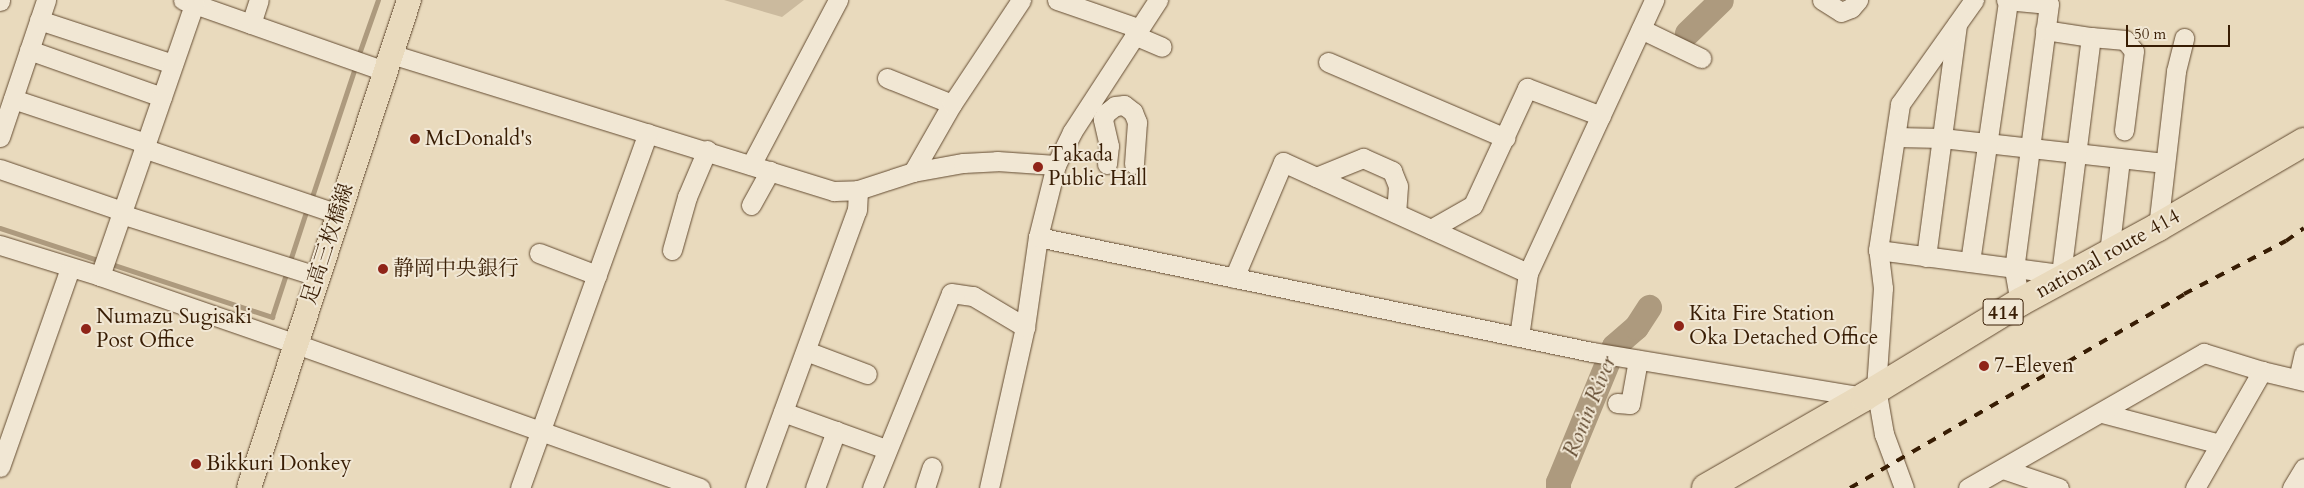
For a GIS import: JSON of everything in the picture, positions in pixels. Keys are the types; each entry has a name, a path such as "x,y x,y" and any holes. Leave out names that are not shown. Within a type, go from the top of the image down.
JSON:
{"highway":[{"name":"national route 414","path":"1706,488 1870,393 2061,276 2158,227 2304,142"}],"main road":[{"name":"足高三枚橋線","path":"248,488 409,0"}],"street":[{"path":"0,136 46,0"},
{"path":"251,24 259,0"},
{"path":"751,165 838,0"},
{"path":"912,172 952,104 1021,0"},
{"path":"1057,0 1136,32 1162,47"},
{"path":"989,488 1025,327 1038,237 1056,164 1072,132 1158,0"},
{"path":"1518,337 1528,273 1654,0"},
{"path":"1822,0 1841,12 1851,8 1858,0"},
{"path":"1906,487 1884,434 1870,393 1883,288 1878,250 1900,104 1974,0"},
{"path":"1970,262 2007,0 2049,4 2014,269 2020,302"},
{"path":"100,276 174,64 189,2 251,24 388,63 648,132 834,191 858,190 912,172 963,163 997,161 1056,164"},
{"path":"39,20 174,64"},
{"path":"1926,257 1958,21"},
{"path":"1641,29 1700,58"},
{"path":"2045,30 2125,40 2134,51 2124,130"},
{"path":"1878,250 2061,276 2091,36"},
{"path":"2158,227 2176,71 2184,38"},
{"path":"29,50 162,97"},
{"path":"1328,62 1505,138"},
{"path":"886,78 952,104"},
{"path":"1431,229 1473,205 1528,88 1602,116"},
{"path":"13,99 338,214"},
{"path":"1107,164 1109,146 1103,119 1106,113 1115,106 1124,105 1133,112 1137,122 1134,164"},
{"path":"520,488 648,132"},
{"path":"1896,137 1942,138 1986,145 2165,163"},
{"path":"672,250 687,197 708,150"},
{"path":"1316,177 1363,158 1392,171 1398,186 1396,213"},
{"path":"2109,253 2120,159"},
{"path":"1234,278 1283,162 1528,273"},
{"path":"0,169 116,209 122,214 317,276"},
{"path":"751,206 770,171"},
{"path":"755,488 857,210 858,190"},
{"path":"1038,237 1611,356 1870,393"},
{"path":"0,245 100,276 296,344 700,488"},
{"path":"539,253 597,275"},
{"path":"0,467 70,268"},
{"path":"872,488 886,449 951,292 973,296 1025,327"},
{"path":"806,351 867,374"},
{"path":"1968,488 2204,353 2262,371 2301,380 2304,354"},
{"path":"1617,403 1630,404 1638,360"},
{"path":"2195,488 2262,371"},
{"path":"783,412 886,449"},
{"path":"2102,413 2220,444"},
{"path":"815,488 836,431"},
{"path":"925,488 932,467"},
{"path":"2292,488 2304,468"},
{"path":"2003,469 2059,488"}],"shaded area":[{"path":"724,0 804,0 782,17"}],"waterway":[{"path":"360,51 378,0"},
{"name":"Ronin River","path":"1687,33 1721,0"},
{"path":"311,200 354,71"},
{"path":"289,264 307,209"},
{"path":"0,228 101,261"},
{"path":"108,263 272,317 287,271"},
{"name":"Ronin River","path":"1558,488 1558,482 1614,346 1636,327 1649,307"}],"railway":[{"path":"1850,488 2184,294 2286,241 2304,228"}],"place":[{"name":"McDonald's","path":"415,139"},
{"name":"Takada Public Hall","path":"1038,167"},
{"name":"静岡中央銀行","path":"383,269"},
{"name":"Kita Fire Station Oka Detached Office","path":"1679,326"},
{"name":"Numazu Sugisaki Post Office","path":"86,329"},
{"name":"7-Eleven","path":"1984,366"},
{"name":"Bikkuri Donkey","path":"196,464"}]}
